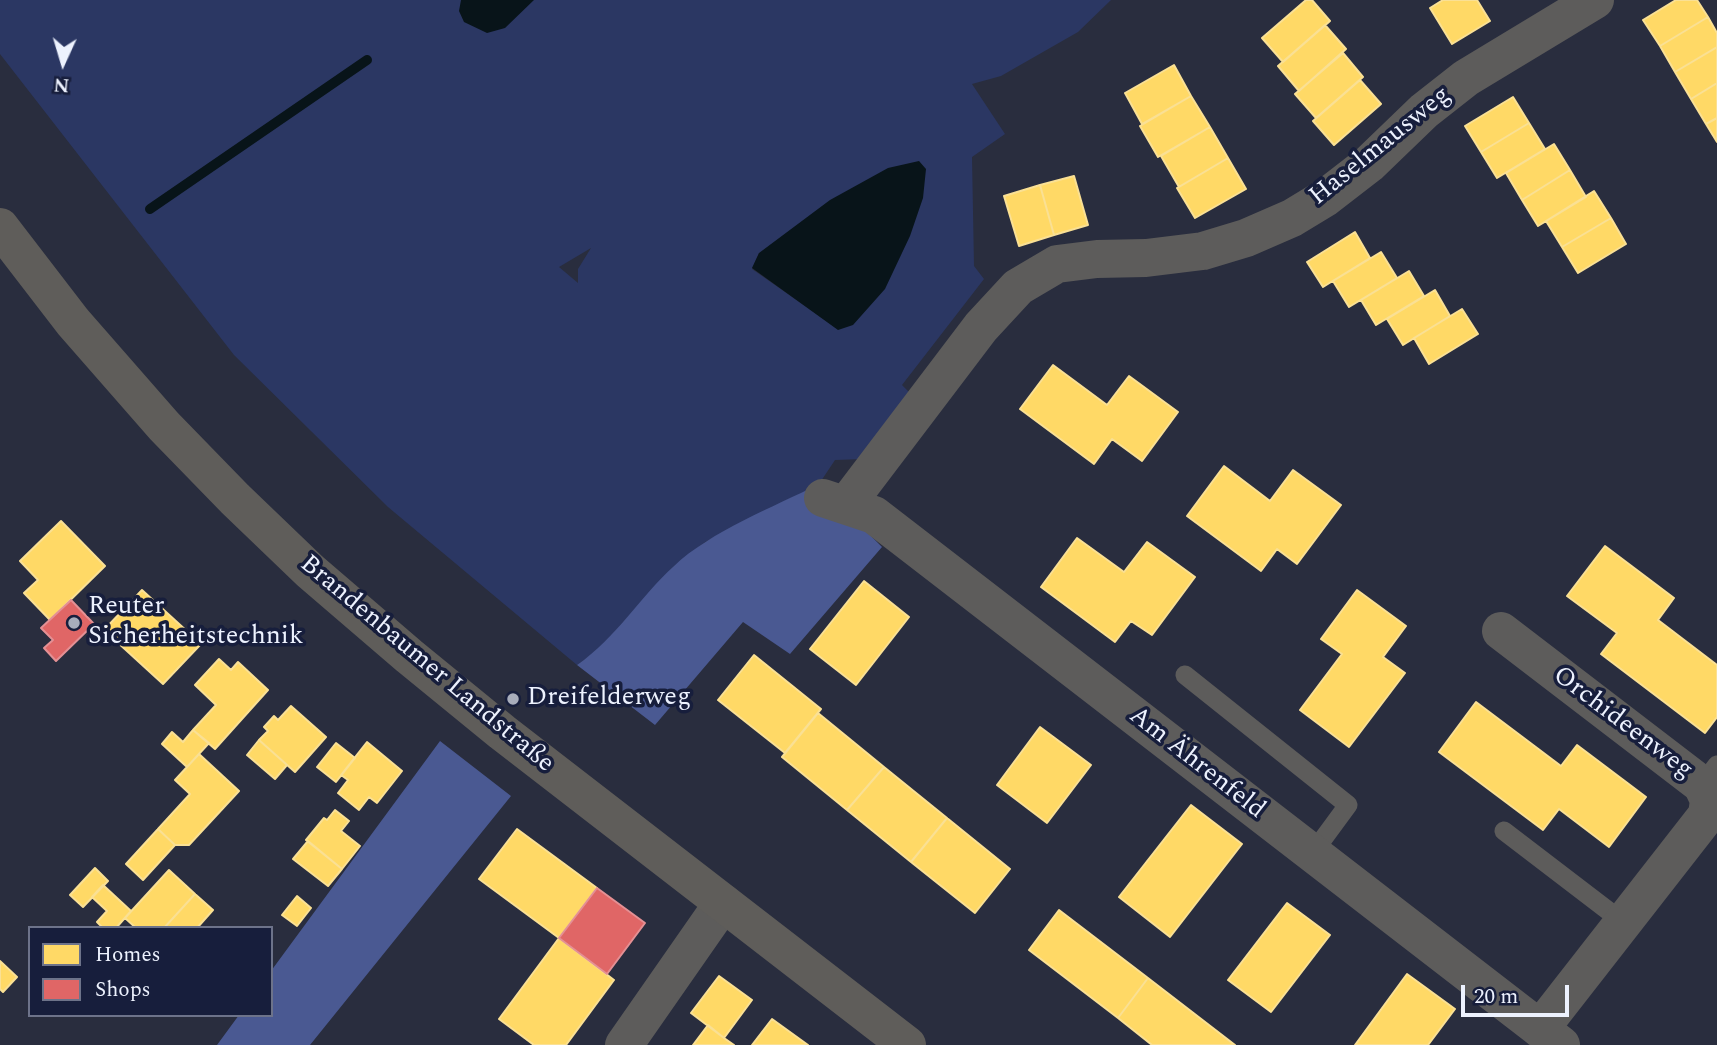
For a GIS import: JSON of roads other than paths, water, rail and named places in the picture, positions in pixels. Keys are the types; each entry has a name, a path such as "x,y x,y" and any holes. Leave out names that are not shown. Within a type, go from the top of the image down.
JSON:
{"main road":[{"name":"Brandenbaumer Landstraße","path":"0,227 73,322 126,384 235,499 310,571 492,723 907,1045"}],"street":[{"name":"Haselmausweg","path":"835,501 981,327 1018,287 1057,264 1203,251 1246,238 1292,218 1325,198 1369,164 1424,111 1466,78 1595,0"},
{"name":"Am Ährenfeld","path":"835,501 874,515 1550,1037"},
{"name":"Orchideenweg","path":"1501,631 1711,797 1623,922 1550,1037"},
{"path":"624,1045 723,903"}],"lane":[{"path":"1185,675 1348,805 1312,854"},
{"path":"1504,831 1623,922"}],"waterway":[{"path":"150,209 367,60"}],"place":[{"name":"Reuter Sicherheitstechnik","path":"74,623"},
{"name":"Dreifelderweg","path":"513,699"}]}
